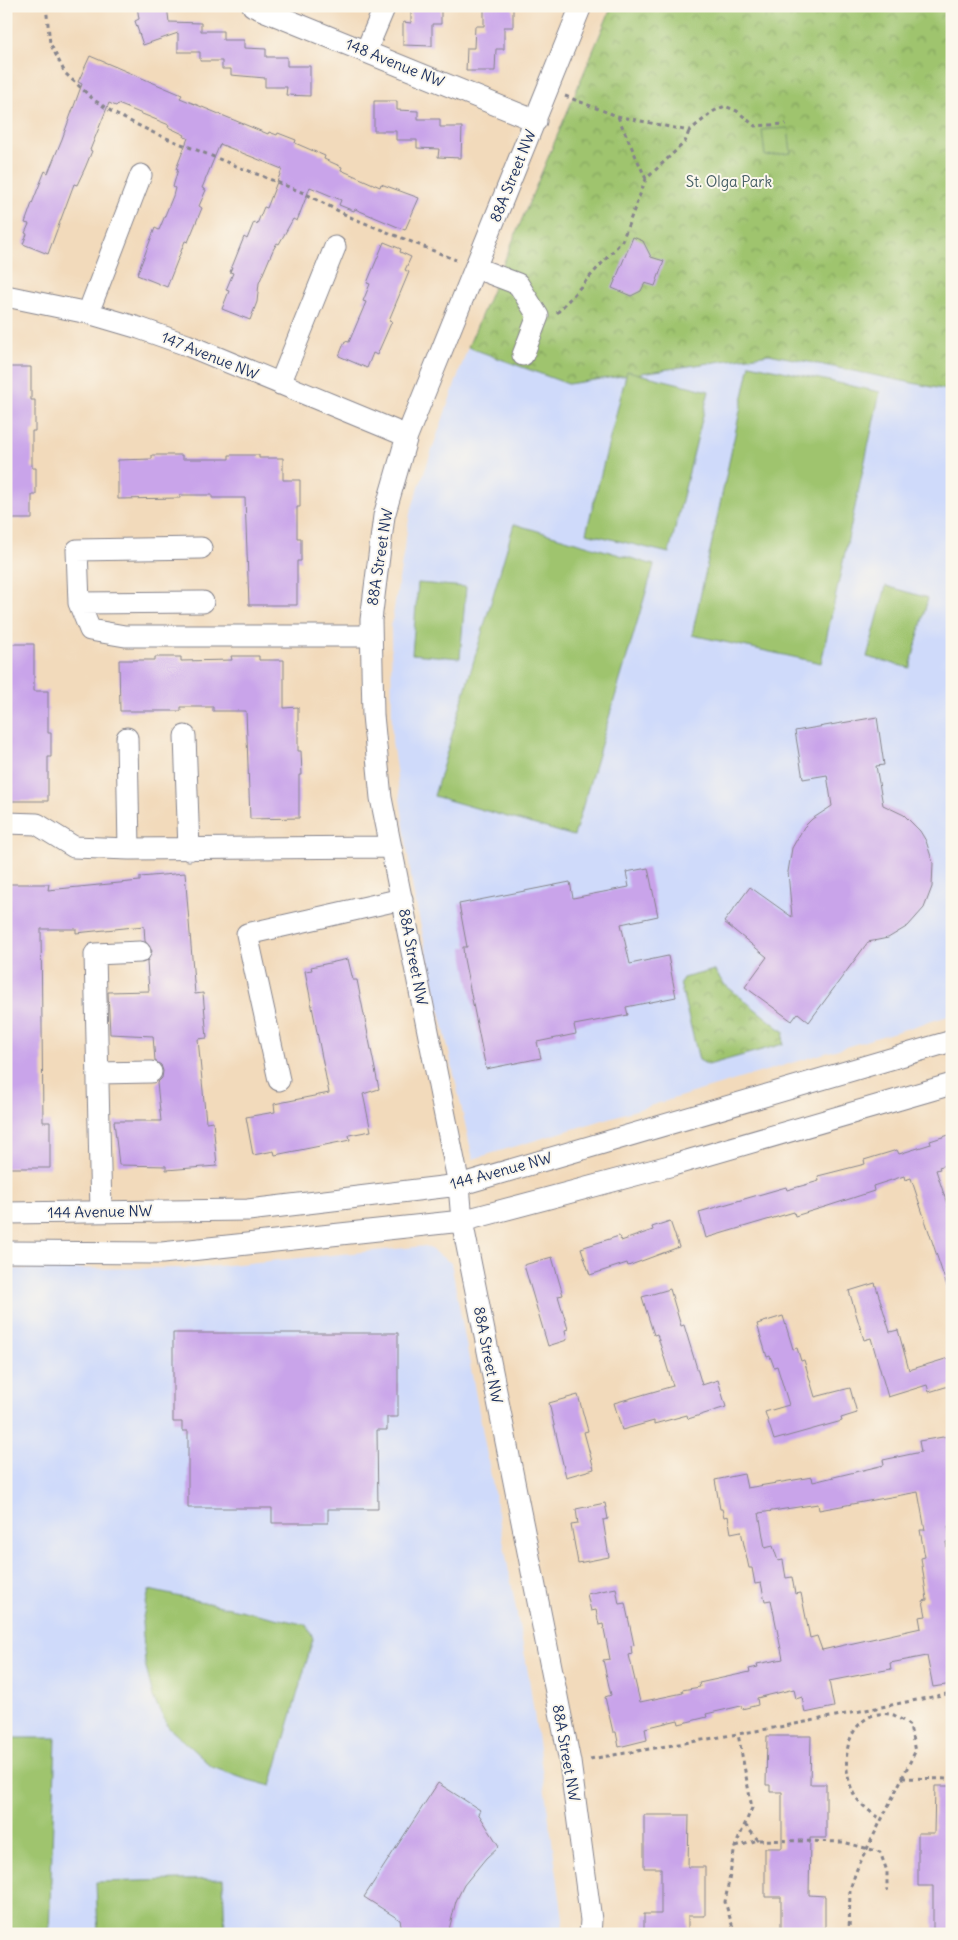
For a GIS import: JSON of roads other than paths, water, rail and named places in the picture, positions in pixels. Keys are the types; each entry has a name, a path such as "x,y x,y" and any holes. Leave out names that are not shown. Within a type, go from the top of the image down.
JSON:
{"street":[{"name":"148 Avenue NW","path":"253,6 536,121"},
{"path":"366,51 385,6"},
{"name":"88A Street NW","path":"581,6 407,436 384,516 370,620 376,752 381,798 459,1185 462,1222 570,1762 590,1920 590,1934"},
{"path":"88,313 141,176"},
{"path":"280,384 335,247"},
{"path":"476,268 518,284 538,316 523,355"},
{"name":"147 Avenue NW","path":"6,296 88,313 187,345 407,436"},
{"path":"201,548 77,550 79,603 90,630 125,636 371,636"},
{"path":"79,603 203,602"},
{"path":"186,736 189,850"},
{"path":"127,738 129,849"},
{"path":"6,823 37,824 74,847 189,850 391,847"},
{"path":"279,1080 247,934 402,899"},
{"path":"101,1212 95,954 140,952"},
{"name":"144 Avenue NW","path":"6,1213 248,1210 459,1185 952,1041"},
{"path":"99,1073 151,1072"},
{"path":"6,1252 162,1253 462,1222 673,1165 952,1084"}],"park label":[{"name":"St. Olga Park","path":"729,182"}]}
